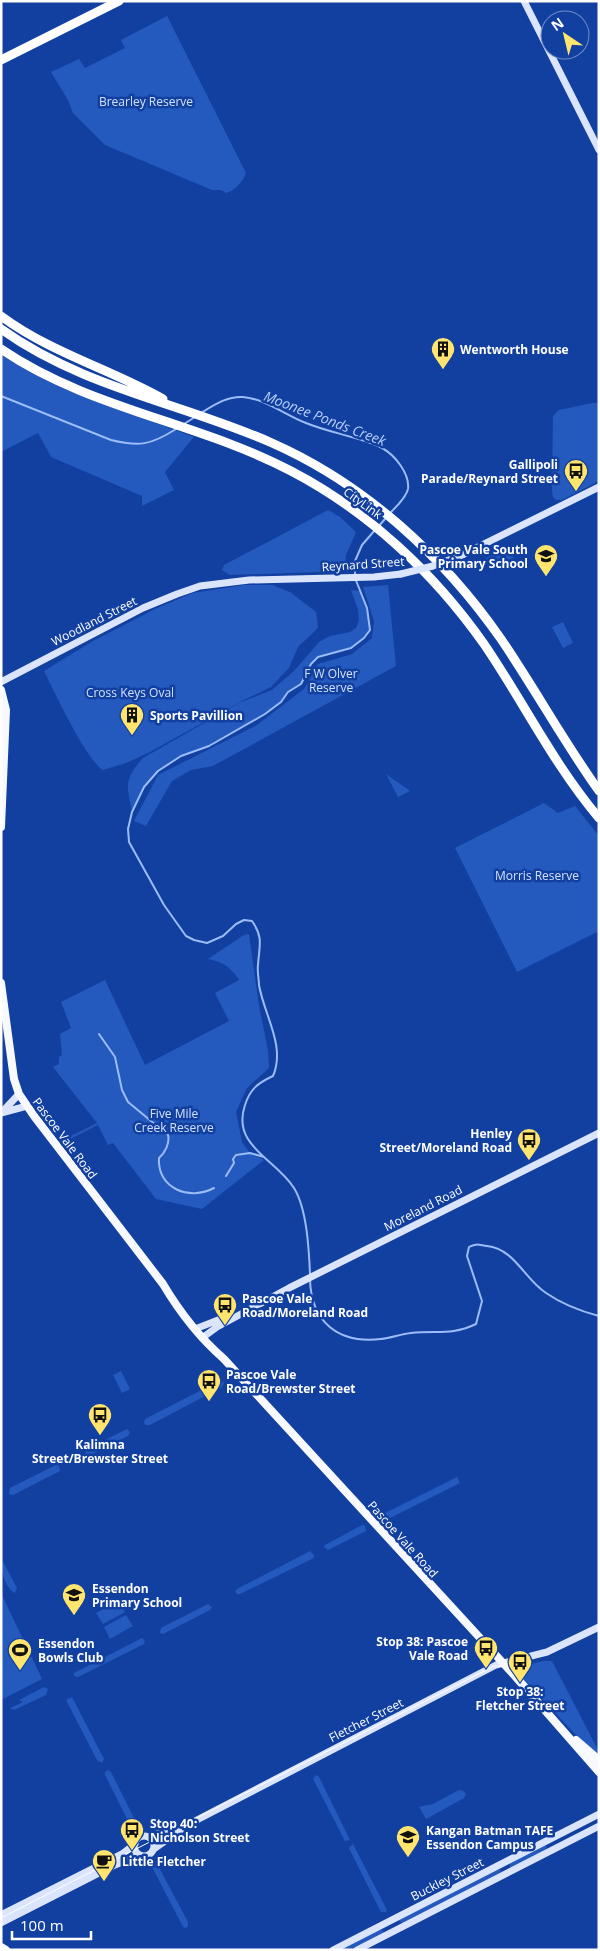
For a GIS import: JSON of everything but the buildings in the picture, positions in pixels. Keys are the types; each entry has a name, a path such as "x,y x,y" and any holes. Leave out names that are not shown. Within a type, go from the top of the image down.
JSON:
{"highway":[{"path":"1,60 119,1"},
{"path":"1,316 55,349 138,385 181,409"},
{"name":"CityLink","path":"1,330 45,357 95,380 247,432 300,456 352,488 420,543 446,570 483,614 599,791"},
{"name":"CityLink","path":"1,349 68,386 250,451 293,472 342,502 371,524 431,579 464,618 484,644 575,788 599,818"}],"main road":[{"path":"1,690 6,710 1,827"},
{"name":"Pascoe Vale Road","path":"1,983 14,1079 27,1106 204,1336 567,1733 599,1772"},
{"name":"Pascoe Vale Road","path":"567,1733 599,1760"},
{"path":"1,1947 6,1950"}],"street":[{"path":"524,1 599,150"},
{"name":"Reynard Street","path":"200,586 249,580 374,577 401,574 433,566 462,555 599,487"},
{"name":"Woodland Street","path":"1,682 143,608 200,586"},
{"path":"1,1112 20,1094"},
{"path":"1,1112 27,1106"},
{"name":"Moreland Road","path":"204,1336 257,1305 322,1271 599,1133"},
{"name":"Moreland Road","path":"198,1328 257,1305"},
{"name":"Fletcher Street","path":"154,1849 192,1822 502,1663 554,1650 599,1627"},
{"name":"Buckley Street","path":"333,1950 599,1814"},
{"name":"Fletcher Street","path":"148,1837 192,1822"},
{"name":"Buckley Street","path":"357,1950 599,1826"},
{"path":"557,1836 562,1845"},
{"path":"1,1915 122,1854 140,1838 148,1837 153,1842 154,1849 148,1855 140,1855 115,1865 1,1923"},
{"path":"548,1840 553,1850"},
{"path":"135,1844 135,1850 140,1855"},
{"path":"504,1863 508,1873"},
{"path":"390,1933 394,1919"},
{"path":"384,1924 390,1933"}],"green space":[{"name":"Brearley Reserve","path":"167,16 246,173 238,185 226,193 221,190 212,190 105,145 73,113 68,100 51,72 79,59 85,68 125,48 121,40"},
{"path":"1,355 59,387 194,437 165,472 174,490 142,506 142,496 51,457 38,433 1,452"},
{"path":"599,403 599,481 562,500 556,500 553,497 552,491 553,416 559,410"},
{"path":"328,510 340,517 356,532 346,555 345,571 230,575 222,570 224,565"},
{"path":"508,546 514,559 492,571 485,559"},
{"name":"Cross Keys Oval","path":"244,585 272,585 290,592 316,612 318,628 298,647 289,668 271,687 148,753 126,763 103,770 96,764 79,740 44,671 93,641 157,608 193,593"},
{"name":"F W Olver Reserve","path":"388,585 396,666 213,766 191,770 172,781 146,826 134,821 158,775 257,725 304,689 318,664 352,654 372,638 374,621 363,587"},
{"path":"351,590 360,591 367,608 370,630 364,638 351,648 318,657 311,664 301,684 288,692 281,702 265,714 209,746 181,756 158,771 144,787 132,812 128,789 129,778 143,758 241,702 272,690 294,671 319,642 330,636 350,632 356,628 359,620 358,610"},
{"path":"563,622 573,643 563,648 552,627"},
{"path":"386,774 410,791 398,797"},
{"name":"Morris Reserve","path":"544,803 558,813 575,806 599,836 599,931 517,972 455,848"},
{"name":"Five Mile Creek Reserve","path":"249,934 259,1006 268,1050 269,1068 247,1088 236,1112 242,1142 250,1153 264,1160 202,1209 156,1199 113,1143 108,1145 98,1125 64,1142 63,1140 97,1123 53,1067 59,1064 59,1057 62,1055 60,1034 71,1028 61,1002 105,980 145,1065 229,1021 215,993 239,980 226,966 208,959 244,935"},
{"path":"121,1371 130,1389 122,1393 113,1375"},
{"path":"219,1381 224,1382 222,1387 150,1425 144,1423 145,1419"},
{"path":"127,1429 130,1432 128,1436 89,1456 85,1454 87,1449"},
{"path":"56,1465 59,1466 60,1471 13,1495 9,1494 10,1488"},
{"path":"457,1477 460,1483 386,1520 383,1518 383,1514"},
{"path":"362,1525 365,1526 366,1531 328,1550 324,1547 325,1545"},
{"path":"310,1551 314,1558 240,1594 237,1594 235,1591 237,1589"},
{"path":"1,1558 17,1588 15,1593 8,1587 6,1582"},
{"path":"1,1593 42,1679 1,1700"},
{"path":"119,1600 125,1612 103,1624 96,1613"},
{"path":"208,1604 212,1607 210,1610 163,1634 160,1633 161,1628"},
{"path":"126,1615 133,1626 110,1639 104,1627"},
{"path":"142,1638 145,1641 144,1644 78,1677 74,1676 74,1673"},
{"path":"543,1661 552,1661 599,1752 597,1754 574,1733 517,1672 519,1667"},
{"path":"44,1687 48,1689 46,1695 14,1710 10,1708 23,1702 19,1700"},
{"path":"72,1697 104,1759 102,1763 97,1760 66,1700"},
{"path":"108,1770 111,1772 141,1832 139,1836 134,1833 105,1775 105,1772"},
{"path":"316,1775 319,1777 350,1840 345,1841 313,1779"},
{"path":"459,1790 464,1791 466,1794 464,1798 426,1819 419,1807 433,1804"},
{"path":"353,1844 387,1910 386,1912 381,1912 349,1848"},
{"path":"545,1845 547,1847 546,1850 512,1868 510,1867 510,1862"},
{"path":"151,1856 154,1858 188,1922 186,1928 183,1927 149,1861"},
{"path":"498,1869 502,1871 402,1923 399,1921 399,1919"},
{"path":"380,1929 384,1931 383,1934 352,1950 339,1950"}],"waterway":[{"name":"Moonee Ponds Creek","path":"1,396 111,440 121,442 145,443 176,429"},
{"name":"Moonee Ponds Creek","path":"201,413 226,400 237,397 251,398 268,404 298,420 382,448 392,455 401,466 408,483 405,496 390,513"},
{"name":"Moonee Ponds Creek","path":"184,424 195,417"},
{"name":"Moonee Ponds Creek","path":"378,527 385,519"},
{"name":"Moonee Ponds Creek","path":"310,1274 305,1218 298,1197 286,1178 250,1142 244,1131 242,1119 249,1095 259,1084 273,1076 277,1053 273,1030 259,985 260,942 256,927 252,921 244,920 236,924 223,936 207,943 186,936 164,905 129,842 128,829 132,812 144,787 158,771 181,756 209,746 265,714 281,702 288,692 301,684 311,664 318,657 351,648 364,638 370,630 367,608 355,578 355,561 362,545 375,530"},
{"path":"99,1034 115,1057 122,1090 128,1102 168,1135 166,1148 159,1158 163,1178 177,1190 186,1192 205,1192 214,1188"},
{"path":"226,1176 234,1163 233,1159 236,1155 250,1153 264,1157"},
{"name":"Moonee Ponds Creek","path":"310,1279 315,1307 330,1327 340,1334 366,1340 420,1332 459,1330 476,1324 482,1301 467,1256 469,1247 480,1245 497,1248 512,1258 538,1287 552,1297 571,1307 599,1316"}],"tram line":[{"path":"1,1918 494,1666 503,1666 512,1670 599,1766"}],"place":[{"name":"Wentworth House","path":"443,370"},
{"name":"Gallipoli Parade/Reynard Street","path":"576,492"},
{"name":"Pascoe Vale South Primary School","path":"546,577"},
{"name":"Sports Pavillion","path":"132,736"},
{"name":"Henley Street/Moreland Road","path":"529,1161"},
{"name":"Pascoe Vale Road/Moreland Road","path":"225,1326"},
{"name":"Pascoe Vale Road/Brewster Street","path":"209,1402"},
{"name":"Kalimna Street/Brewster Street","path":"100,1436"},
{"name":"Essendon Primary School","path":"74,1616"},
{"name":"Stop 38: Pascoe Vale Road","path":"486,1669"},
{"name":"Essendon Bowls Club","path":"20,1671"},
{"name":"Stop 38: Fletcher Street","path":"520,1683"},
{"name":"Stop 40: Nicholson Street","path":"132,1851"},
{"name":"Kangan Batman TAFE Essendon Campus","path":"408,1858"},
{"name":"Little Fletcher","path":"104,1882"}]}
